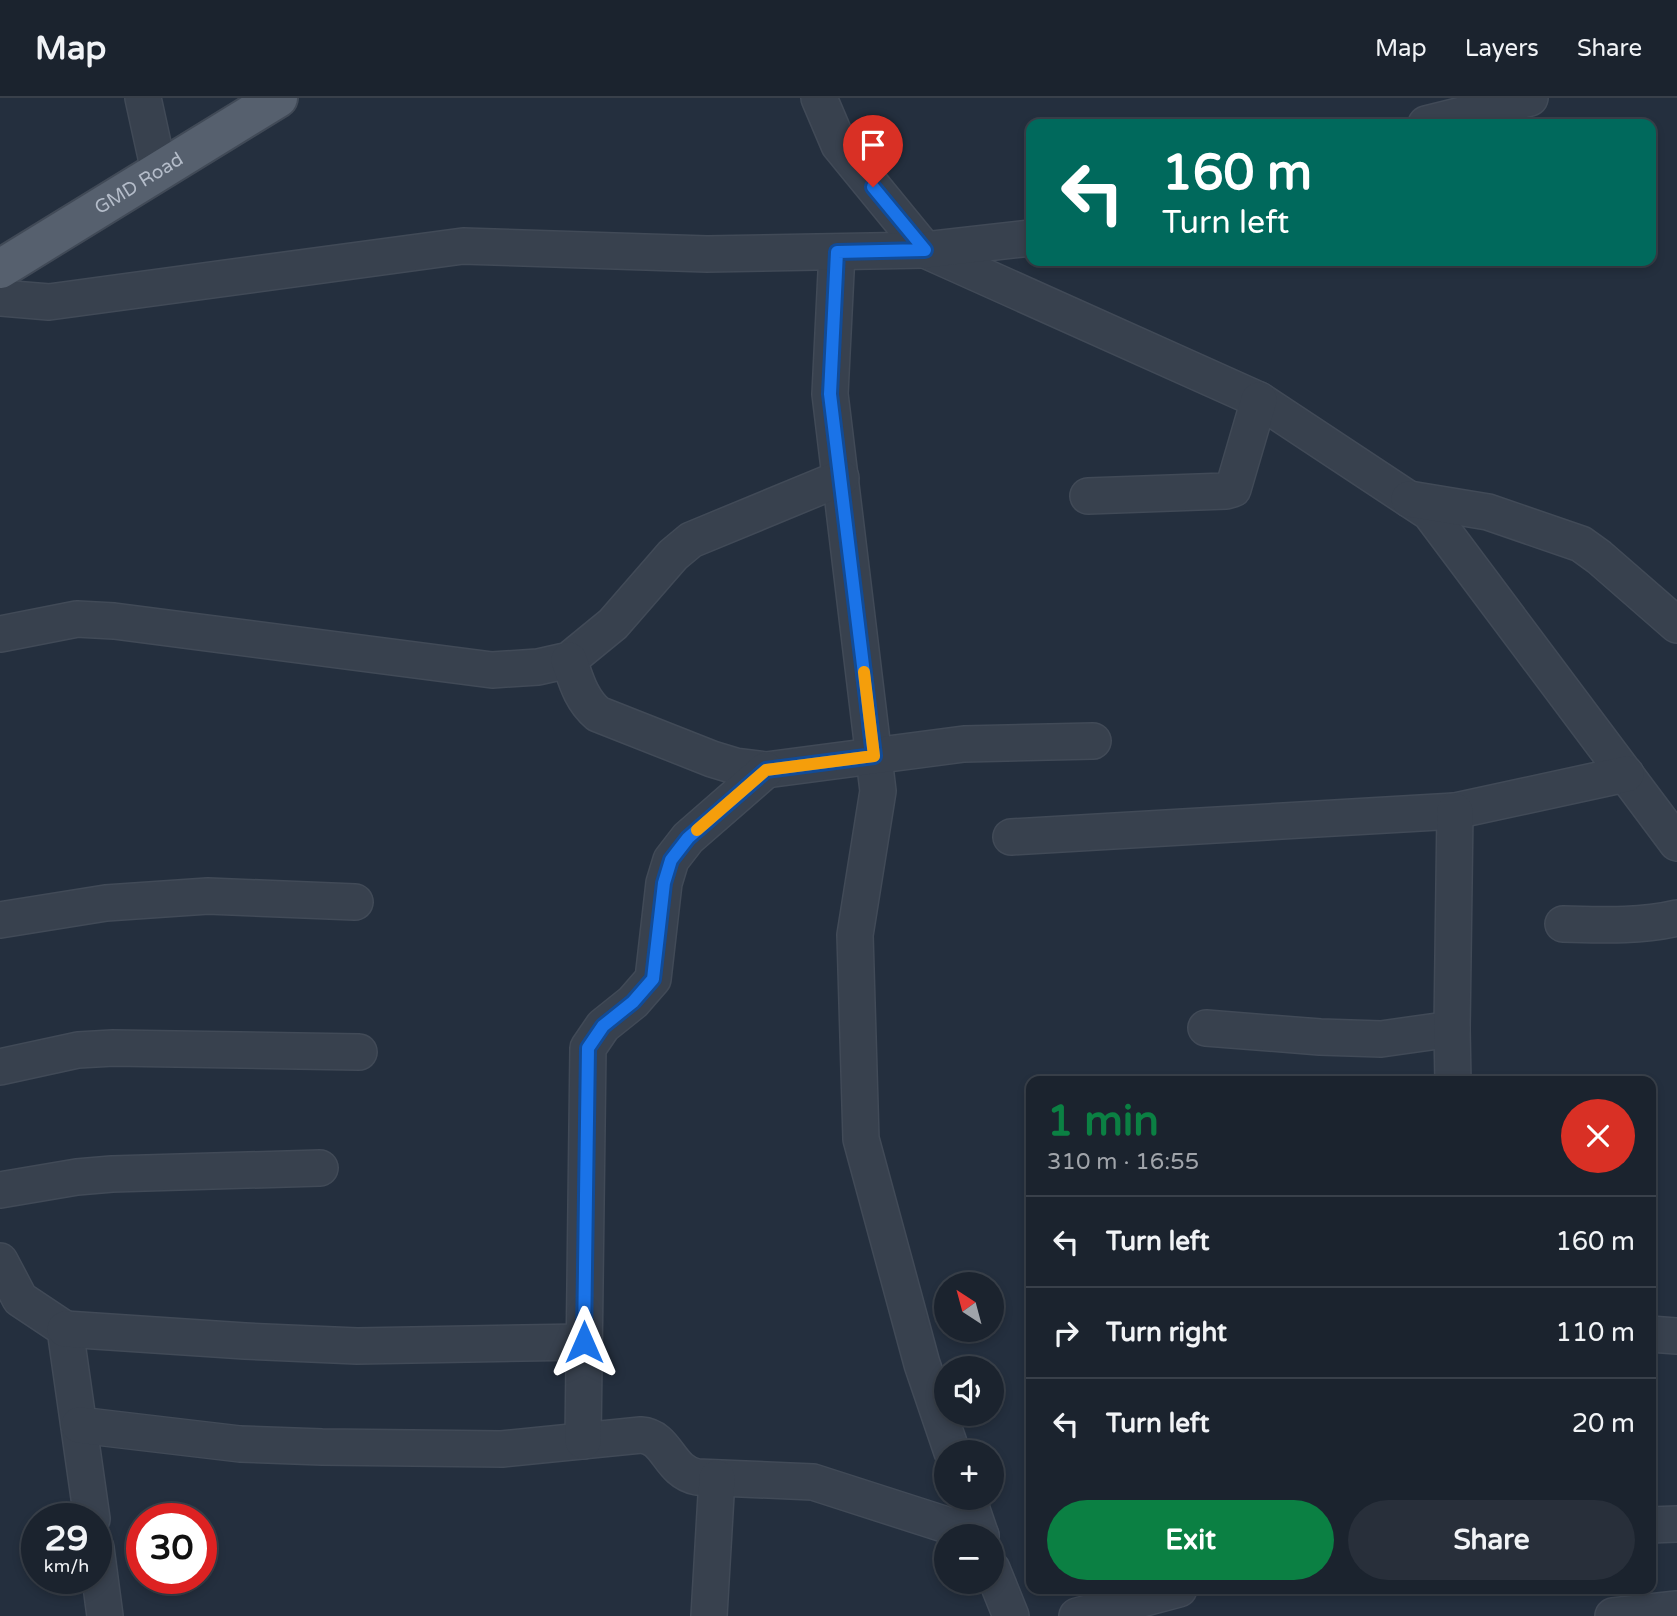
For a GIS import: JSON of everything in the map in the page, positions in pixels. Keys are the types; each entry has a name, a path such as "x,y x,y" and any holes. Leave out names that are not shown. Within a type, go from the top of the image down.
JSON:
{"main road":[{"name":"GMD Road","path":"0,270 278,98"}],"street":[{"path":"143,98 159,172"},
{"path":"819,98 839,145 925,250 1259,400 1430,513 1677,843"},
{"path":"1446,119 1530,98"},
{"path":"0,298 49,302 463,246 708,254 925,250 1026,239"},
{"path":"837,252 830,394 878,791 855,935 861,1139 922,1364 948,1440"},
{"path":"1088,496 1233,489 1259,400"},
{"path":"0,634 78,619 114,621 492,670 538,667 569,660 613,624 673,555 691,540 841,478"},
{"path":"1409,499 1488,512 1581,544 1677,625"},
{"path":"569,660 582,695 598,714 735,766 766,770 964,744 1093,741"},
{"path":"583,1441 588,1048 603,1026 633,1002 653,979 664,883 671,860 688,838 766,770"},
{"path":"1011,837 1455,811 1626,774"},
{"path":"1453,1076 1455,811"},
{"path":"0,920 106,903 208,896 355,902"},
{"path":"1563,924 1628,925 1677,918"},
{"path":"1206,1028 1381,1039 1452,1029"},
{"path":"0,1067 78,1050 113,1048 359,1052"},
{"path":"0,1191 77,1177 112,1174 320,1168"},
{"path":"0,1261 10,1299 65,1329 357,1346 584,1342"},
{"path":"65,1329 90,1503"},
{"path":"1656,1334 1677,1336"},
{"path":"79,1425 240,1444 502,1449 649,1435 680,1470 688,1475 813,1482 944,1524"},
{"path":"709,1616 718,1478"},
{"path":"1656,1525 1677,1524"},
{"path":"102,1594 105,1616"},
{"path":"1002,1594 1011,1616"},
{"path":"1077,1616 1160,1594"},
{"path":"1613,1616 1677,1609"}],"slow traffic":[{"path":"697,830 766,770 874,756 864,672"}],"route":[{"path":"584,1342 588,1048 603,1026 633,1002 653,979 664,883 671,860 688,838 766,770 874,756 830,394 837,252 925,250 873,187"}]}
